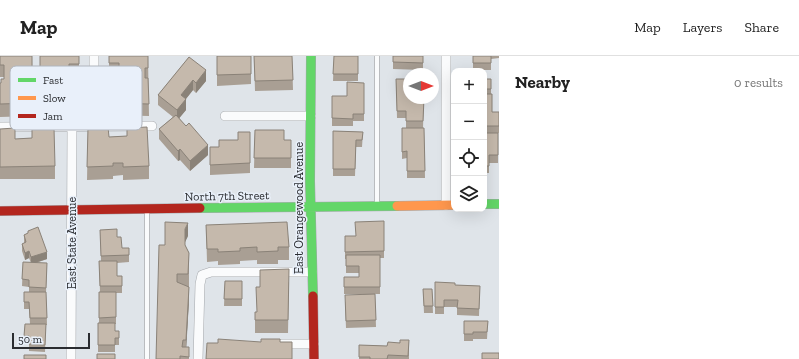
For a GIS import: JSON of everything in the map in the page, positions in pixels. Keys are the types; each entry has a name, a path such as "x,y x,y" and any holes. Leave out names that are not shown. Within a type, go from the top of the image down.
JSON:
{"main road":[{"name":"East Orangewood Avenue","path":"311,56 311,206 314,359"},
{"name":"North 7th Street","path":"0,211 147,210 450,204"},
{"path":"487,204 499,204"}],"street":[{"path":"446,56 450,204"},
{"path":"225,116 311,116"},
{"path":"142,126 152,126"},
{"path":"0,127 10,127"},
{"name":"East State Avenue","path":"71,359 72,130"},
{"path":"198,359 202,343 200,284 202,275 211,272 312,272"},
{"path":"272,344 314,344"}],"lane":[{"path":"377,56 377,205"},
{"path":"147,210 147,359"}],"building":[{"path":"0,56 32,56 32,66 10,66 10,104 0,104 0,83 1,79 4,79 4,65 0,65"},
{"path":"40,56 79,56 79,64 69,64 69,66 40,66"},
{"path":"109,56 148,56 148,68 145,68 145,78 148,78 149,104 142,104 142,66 119,66 119,63 109,63"},
{"path":"217,56 251,56 251,74 217,75"},
{"path":"254,56 292,56 293,80 255,81"},
{"path":"334,56 358,56 358,74 333,74"},
{"path":"393,56 423,56 423,63 393,62"},
{"path":"473,56 491,56 491,63 473,63"},
{"path":"189,57 206,70 196,83 193,80 181,95 186,99 177,110 158,95"},
{"path":"396,79 403,79 403,104 424,104 423,121 406,121 406,111 397,111"},
{"path":"487,79 491,79 491,89 487,89"},
{"path":"347,82 364,83 364,114 353,114 353,119 332,118 332,96 347,96"},
{"path":"487,94 492,94 492,112 499,112 499,126 487,126"},
{"path":"176,115 186,126 189,123 208,145 190,161 180,149 178,151 159,129"},
{"path":"142,127 147,127 149,166 123,167 123,163 113,163 113,166 87,167 88,130 108,130 109,137 127,136 127,130 142,130"},
{"path":"10,128 10,130 15,130 15,139 32,138 32,130 54,130 55,166 0,167 0,129"},
{"path":"402,128 424,128 425,171 407,171 407,151 402,152"},
{"path":"255,130 284,130 284,140 291,140 291,158 254,158"},
{"path":"333,131 363,132 362,140 356,140 355,169 333,169"},
{"path":"238,132 250,132 250,163 210,165 210,147 219,147 219,140 238,140"},
{"path":"487,133 498,133 498,155 489,155 489,166 487,166"},
{"path":"384,221 384,251 345,252 345,236 356,236 355,222"},
{"path":"165,222 188,223 185,229 185,245 189,253 188,274 177,274 177,282 189,287 186,340 183,340 182,347 189,347 189,357 180,356 180,359 156,359 159,245 165,245"},
{"path":"287,222 289,247 278,247 278,251 257,252 257,247 240,248 240,251 218,252 218,249 207,249 206,225"},
{"path":"38,227 47,252 31,257 29,251 25,253 22,244 26,242 24,235 28,233 28,231"},
{"path":"117,229 117,237 121,237 122,248 129,248 129,255 101,256 100,230"},
{"path":"346,255 380,255 380,287 344,287 344,277 359,277 359,266 346,266"},
{"path":"99,261 117,261 117,276 122,276 122,286 100,286"},
{"path":"23,262 47,263 46,288 29,287 29,280 22,279"},
{"path":"289,269 288,320 255,320 255,312 257,312 256,287 260,287 260,270"},
{"path":"225,281 242,281 242,299 224,299"},
{"path":"435,282 455,283 455,285 480,286 479,309 457,308 458,300 444,300 444,307 435,307"},
{"path":"423,289 432,289 433,306 424,306"},
{"path":"24,292 46,292 47,318 30,318 29,302 24,302"},
{"path":"99,292 116,292 116,317 99,318"},
{"path":"375,294 376,320 346,321 345,295"},
{"path":"464,321 488,321 487,332 473,332 473,334 464,334"},
{"path":"98,323 115,323 115,331 119,331 119,338 115,338 115,345 98,345"},
{"path":"25,324 46,324 45,345 29,344 29,336 24,336"},
{"path":"218,339 261,342 261,339 280,339 280,342 292,342 292,359 206,359 207,343 218,343"},
{"path":"400,340 409,340 408,356 388,355 387,359 370,359 370,357 359,357 359,345 387,346 388,342 400,343"},
{"path":"482,353 499,353 499,359 482,359"},
{"path":"97,354 115,354 115,359 97,359"},
{"path":"24,355 46,355 46,359 24,359"}],"traffic: fast":[{"path":"311,56 310,181 313,296"},
{"path":"487,204 499,204"},
{"path":"200,208 397,206"}],"traffic: slow":[{"path":"397,206 451,205"}],"traffic: jam":[{"path":"0,211 200,208"},
{"path":"313,296 314,359"}]}
